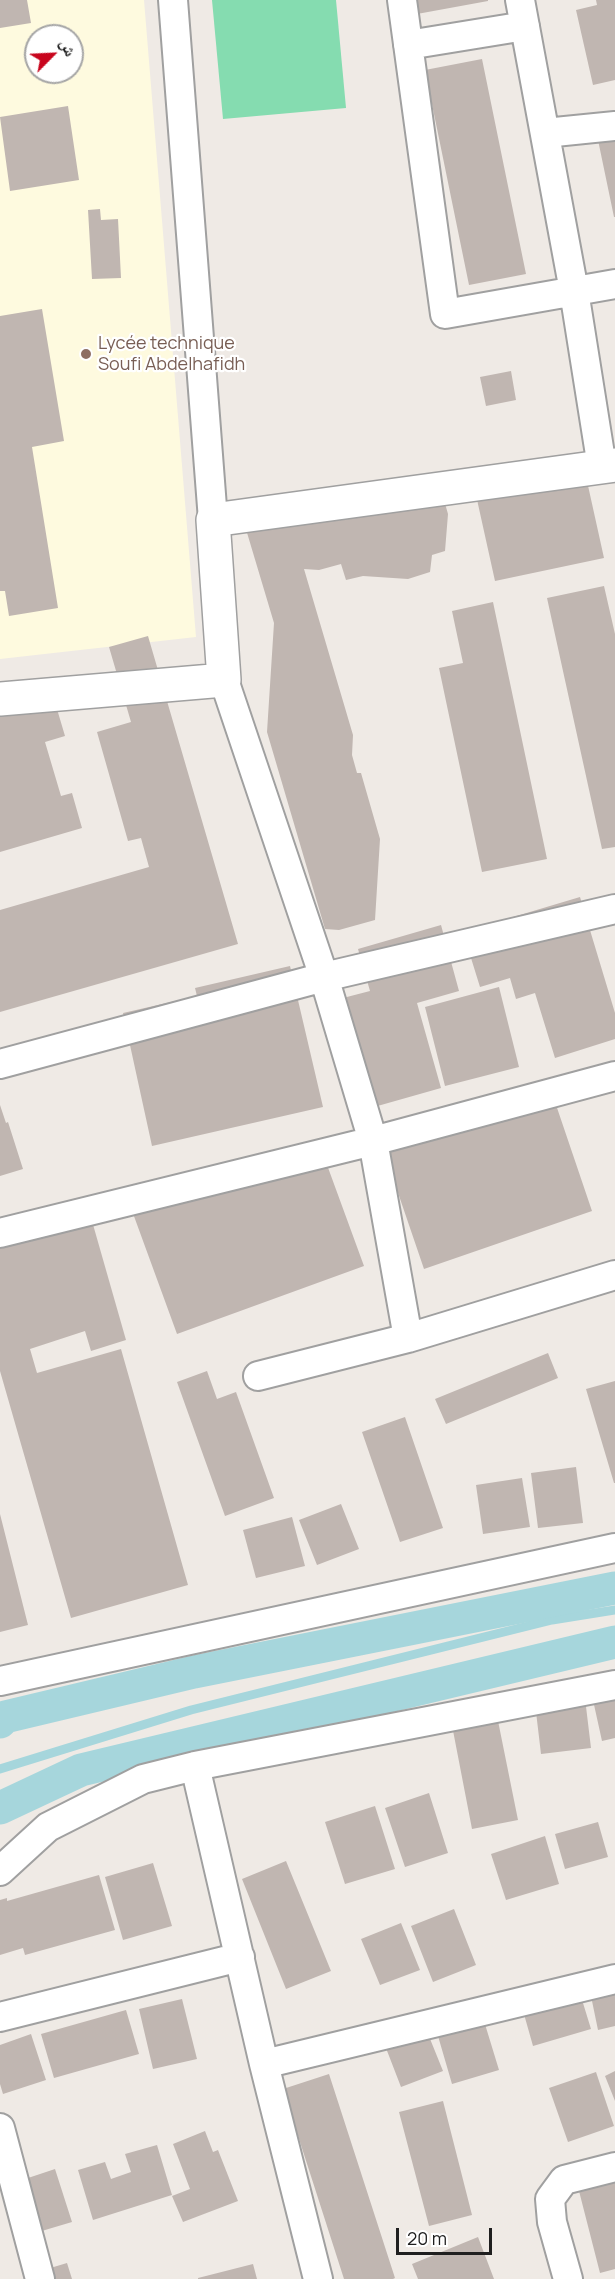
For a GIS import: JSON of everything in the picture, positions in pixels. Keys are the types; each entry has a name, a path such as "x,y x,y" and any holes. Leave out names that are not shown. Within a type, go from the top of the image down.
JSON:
{"street":[{"path":"173,0 224,680 324,977 373,1141 408,1338"},
{"path":"402,0 445,314 615,284"},
{"path":"213,520 609,466 574,291 523,7 408,45"},
{"path":"545,133 615,126"},
{"path":"0,699 224,680"},
{"path":"0,1064 324,977 615,909"},
{"path":"0,1233 614,1082"},
{"path":"258,1376 408,1338 615,1275"},
{"path":"0,1681 615,1548"},
{"path":"0,1871 48,1827 142,1779 195,1766 615,1685"},
{"path":"195,1766 264,2064 318,2279"},
{"path":"0,2017 240,1957"},
{"path":"264,2064 615,1979"},
{"path":"0,2128 40,2279"},
{"path":"568,2279 552,2222 550,2199 564,2180 615,2167"}],"shaded area":[{"name":"Lycée technique Soufi Abdelhafidh","path":"0,0 144,0 196,637 0,659"}],"green space":[{"path":"212,0 336,0 346,108 223,119"}],"building":[{"path":"0,0 27,0 31,23 0,28"},
{"path":"414,0 488,0 488,1 417,14"},
{"path":"596,0 615,0 615,80 593,85 576,10 597,5"},
{"path":"482,59 526,274 469,285 425,70"},
{"path":"68,106 79,180 10,191 0,117"},
{"path":"615,136 615,217 614,217 598,140"},
{"path":"100,209 101,220 118,219 121,278 92,279 88,210"},
{"path":"42,309 64,441 32,447 58,608 9,616 5,591 0,591 0,316"},
{"path":"511,371 516,400 486,406 480,377"},
{"path":"583,463 604,558 495,581 474,486"},
{"path":"438,479 448,514 445,551 432,555 430,572 408,579 363,576 346,580 341,564 319,570 304,569 353,735 352,755 357,773 361,773 380,839 375,920 339,930 325,929 267,732 274,623 245,526"},
{"path":"604,586 615,634 615,847 602,849 547,598"},
{"path":"493,602 547,859 482,872 439,668 463,663 452,611"},
{"path":"148,636 238,944 0,1012 0,910 149,867 141,838 128,841 97,732 131,722 109,647"},
{"path":"54,699 65,736 45,742 61,796 72,793 82,828 0,852 0,714"},
{"path":"580,897 615,1013 615,1039 555,1058 535,993 516,999 510,978 480,987 471,958 491,952 483,926"},
{"path":"441,925 459,991 417,1003 441,1088 374,1107 343,998 370,991 358,949"},
{"path":"290,966 323,1107 152,1146 123,1013 197,996 195,988"},
{"path":"499,987 519,1067 445,1086 425,1007"},
{"path":"553,1096 592,1211 424,1269 380,1140"},
{"path":"0,1105 23,1169 0,1176"},
{"path":"319,1143 364,1266 177,1334 131,1208"},
{"path":"86,1200 126,1340 91,1351 85,1331 30,1349 37,1373 121,1349 188,1585 71,1618 0,1371 0,1222"},
{"path":"548,1353 558,1378 446,1424 435,1399"},
{"path":"207,1371 217,1399 236,1392 274,1498 225,1516 177,1382"},
{"path":"615,1381 615,1483 614,1483 586,1389"},
{"path":"405,1417 443,1528 400,1542 362,1432"},
{"path":"576,1467 583,1523 538,1528 531,1473"},
{"path":"522,1478 530,1527 483,1534 476,1485"},
{"path":"341,1504 359,1549 317,1565 299,1520"},
{"path":"0,1514 28,1625 0,1632"},
{"path":"292,1517 305,1566 256,1578 243,1530"},
{"path":"615,1676 615,1738 602,1741 589,1682"},
{"path":"584,1690 591,1748 541,1754 534,1695"},
{"path":"495,1706 518,1820 472,1829 450,1715"},
{"path":"429,1793 448,1853 405,1867 385,1808"},
{"path":"375,1806 395,1869 345,1884 325,1822"},
{"path":"598,1822 608,1857 565,1869 555,1834"},
{"path":"545,1836 559,1884 506,1900 491,1854"},
{"path":"286,1861 331,1971 286,1989 242,1879"},
{"path":"153,1863 172,1926 123,1940 105,1877"},
{"path":"99,1875 115,1930 25,1955 23,1948 0,1955 0,1900 7,1898 7,1901"},
{"path":"454,1909 476,1965 433,1982 411,1926"},
{"path":"401,1923 420,1970 380,1985 361,1939"},
{"path":"615,1967 615,2026 598,2030 586,1972"},
{"path":"575,1977 591,2029 533,2046 518,1993"},
{"path":"477,1998 499,2070 452,2084 431,2012"},
{"path":"182,1999 197,2059 153,2069 139,2009"},
{"path":"126,2010 139,2054 54,2078 41,2034"},
{"path":"420,2014 443,2071 401,2087 379,2030"},
{"path":"31,2034 46,2080 3,2094 0,2084 0,2045"},
{"path":"615,2071 615,2101 605,2076"},
{"path":"596,2072 614,2126 568,2142 549,2088"},
{"path":"329,2074 395,2278 393,2279 344,2279 283,2089"},
{"path":"443,2101 472,2215 429,2226 399,2112"},
{"path":"205,2131 213,2152 218,2150 238,2201 183,2222 172,2196 190,2189 173,2144"},
{"path":"157,2145 172,2195 93,2220 78,2170 105,2162 111,2179 131,2172 125,2154"},
{"path":"55,2169 72,2222 35,2233 19,2181"},
{"path":"615,2182 615,2269 600,2273 579,2191"},
{"path":"478,2237 494,2279 418,2279 412,2264"},
{"path":"67,2263 72,2279 40,2279 37,2272"},
{"path":"253,2264 257,2279 198,2279 198,2278"}],"waterway":[{"path":"0,1722 5,1717 194,1672 615,1588"},
{"path":"0,1769 191,1710 552,1620 615,1610"},
{"path":"0,1808 81,1770 615,1642"}],"place":[{"name":"Lycée technique Soufi Abdelhafidh","path":"86,354"}]}
